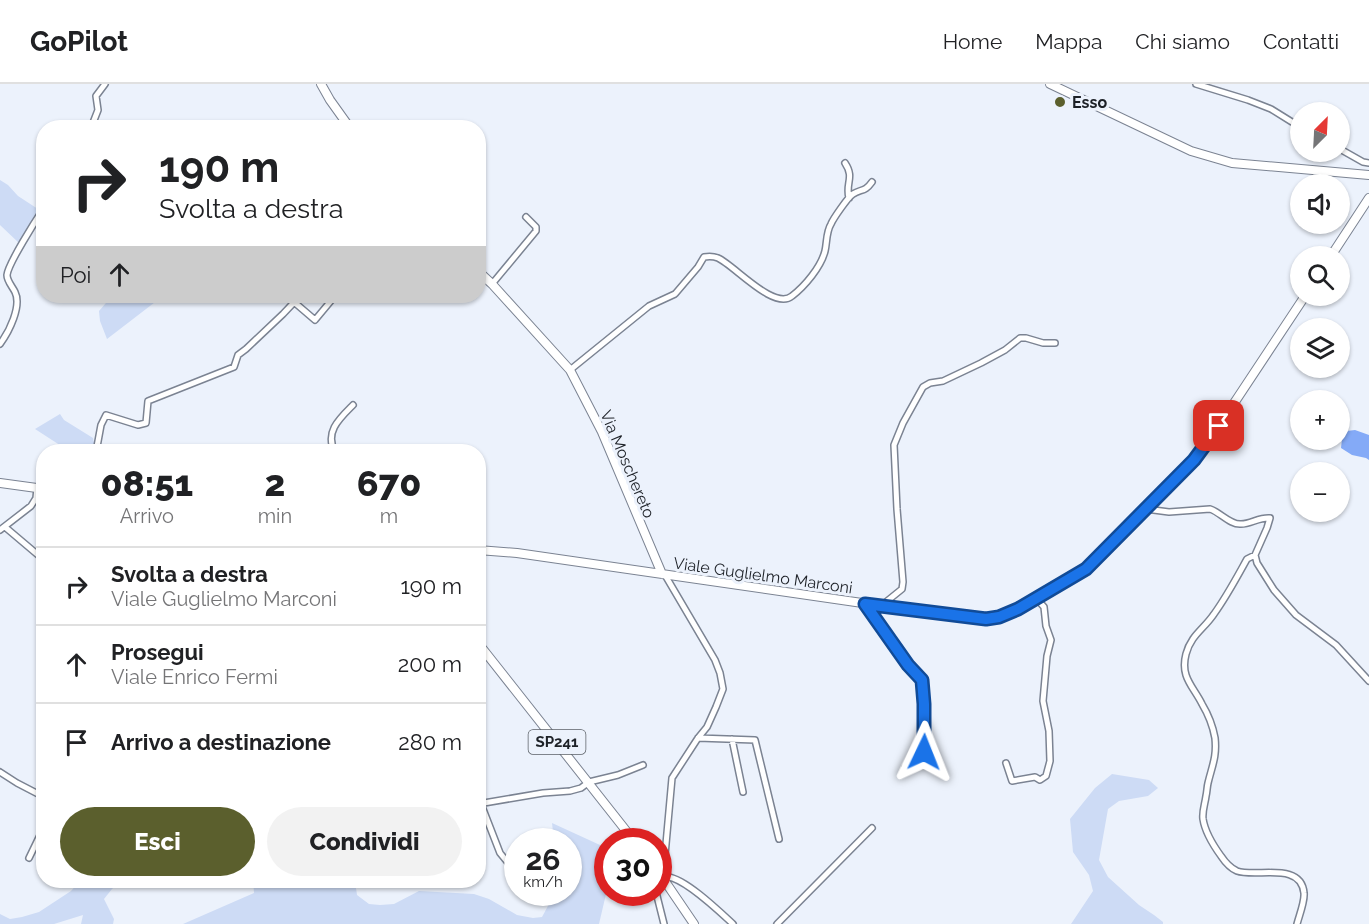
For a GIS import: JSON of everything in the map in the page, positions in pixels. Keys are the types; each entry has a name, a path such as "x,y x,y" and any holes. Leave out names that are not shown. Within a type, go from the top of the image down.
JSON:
{"main road":[{"path":"321,84 344,120"},
{"path":"1050,84 1191,151 1232,163 1369,175"},
{"path":"1338,246 1369,198"},
{"name":"Via Moschereto","path":"486,278 568,368 602,432 633,509 664,574"},
{"name":"Viale Guglielmo Marconi","path":"486,551 517,553 881,606 986,619 1006,615 1086,569 1194,460 1298,306"},
{"path":"0,483 36,488"},
{"name":"SP241","path":"486,653 625,828"},
{"path":"672,891 694,924"}],"street":[{"path":"94,120 98,110 96,96 105,84"},
{"path":"1196,84 1271,109 1290,121"},
{"path":"1350,155 1369,163"},
{"path":"845,164 850,171 847,190 849,198"},
{"path":"568,368 649,306 675,294 704,257 717,257 752,284 773,296 787,300 807,281 823,258 828,231 849,198 867,189 872,182"},
{"path":"492,284 537,231 536,226 526,217"},
{"path":"0,344 9,330 18,300 7,274 36,221"},
{"path":"97,444 101,425 106,415 138,425 146,423 148,401 234,367 238,354 293,303"},
{"path":"295,303 315,320 329,303"},
{"path":"881,606 902,589 903,582 894,445 903,423 925,384 943,381 981,363 1005,350 1020,338 1055,343"},
{"path":"331,444 332,431 336,422 353,405"},
{"path":"36,498 31,506 2,529 36,554"},
{"path":"1146,509 1169,512 1210,509 1236,524 1262,517 1269,518 1255,555 1257,563 1274,590 1296,615 1336,645 1369,681"},
{"path":"1255,555 1247,559 1214,614 1191,642 1184,669 1214,734 1216,750 1203,818 1207,833 1231,868 1245,873 1280,872 1296,878 1304,894 1297,924"},
{"path":"664,574 715,660 723,689 707,727 672,778 667,828"},
{"path":"1006,763 1012,781 1035,777 1040,780 1046,776 1050,761 1049,731 1043,701 1051,639 1046,626 1044,606 1036,598"},
{"path":"865,604 902,657 922,680 925,738 922,765 905,768"},
{"path":"698,738 755,740 779,839"},
{"path":"732,740 743,792"},
{"path":"486,803 543,793 570,791 581,788 589,782 618,775 643,765"},
{"path":"0,772 36,793"},
{"path":"486,819 504,858"},
{"path":"777,924 872,828"},
{"path":"28,858 36,842"},
{"path":"672,878 693,890 734,924"},
{"path":"660,906 664,924"}],"shaded area":[{"path":"0,180 36,208 36,219 20,244 0,225"},
{"path":"106,303 154,303 107,339 99,311"},
{"path":"60,414 64,420 93,438 94,443 58,444 35,429"},
{"path":"1112,774 1149,780 1158,788 1148,796 1119,801 1108,809 1099,860 1108,877 1163,924 1071,924 1093,891 1089,875 1073,852 1070,819 1095,788"},
{"path":"552,823 563,828 553,828"},
{"path":"582,837 594,842 594,906 603,906 599,924 183,924 254,893 254,888 356,888 357,895 369,904 380,905 394,904 419,891 474,894 489,899 517,915 542,917 548,906 582,906"},
{"path":"74,888 113,888 104,899 114,919 113,924 81,924 83,915 54,924 0,924 0,914 10,919 39,912"}],"water":[{"path":"1350,431 1369,435 1369,460 1344,450 1350,450"}],"place":[{"name":"Esso","path":"1060,102"}],"route":[{"path":"924,752 922,680 908,665 865,604 986,619 999,617 1018,609 1086,569 1194,460 1219,426"}]}
